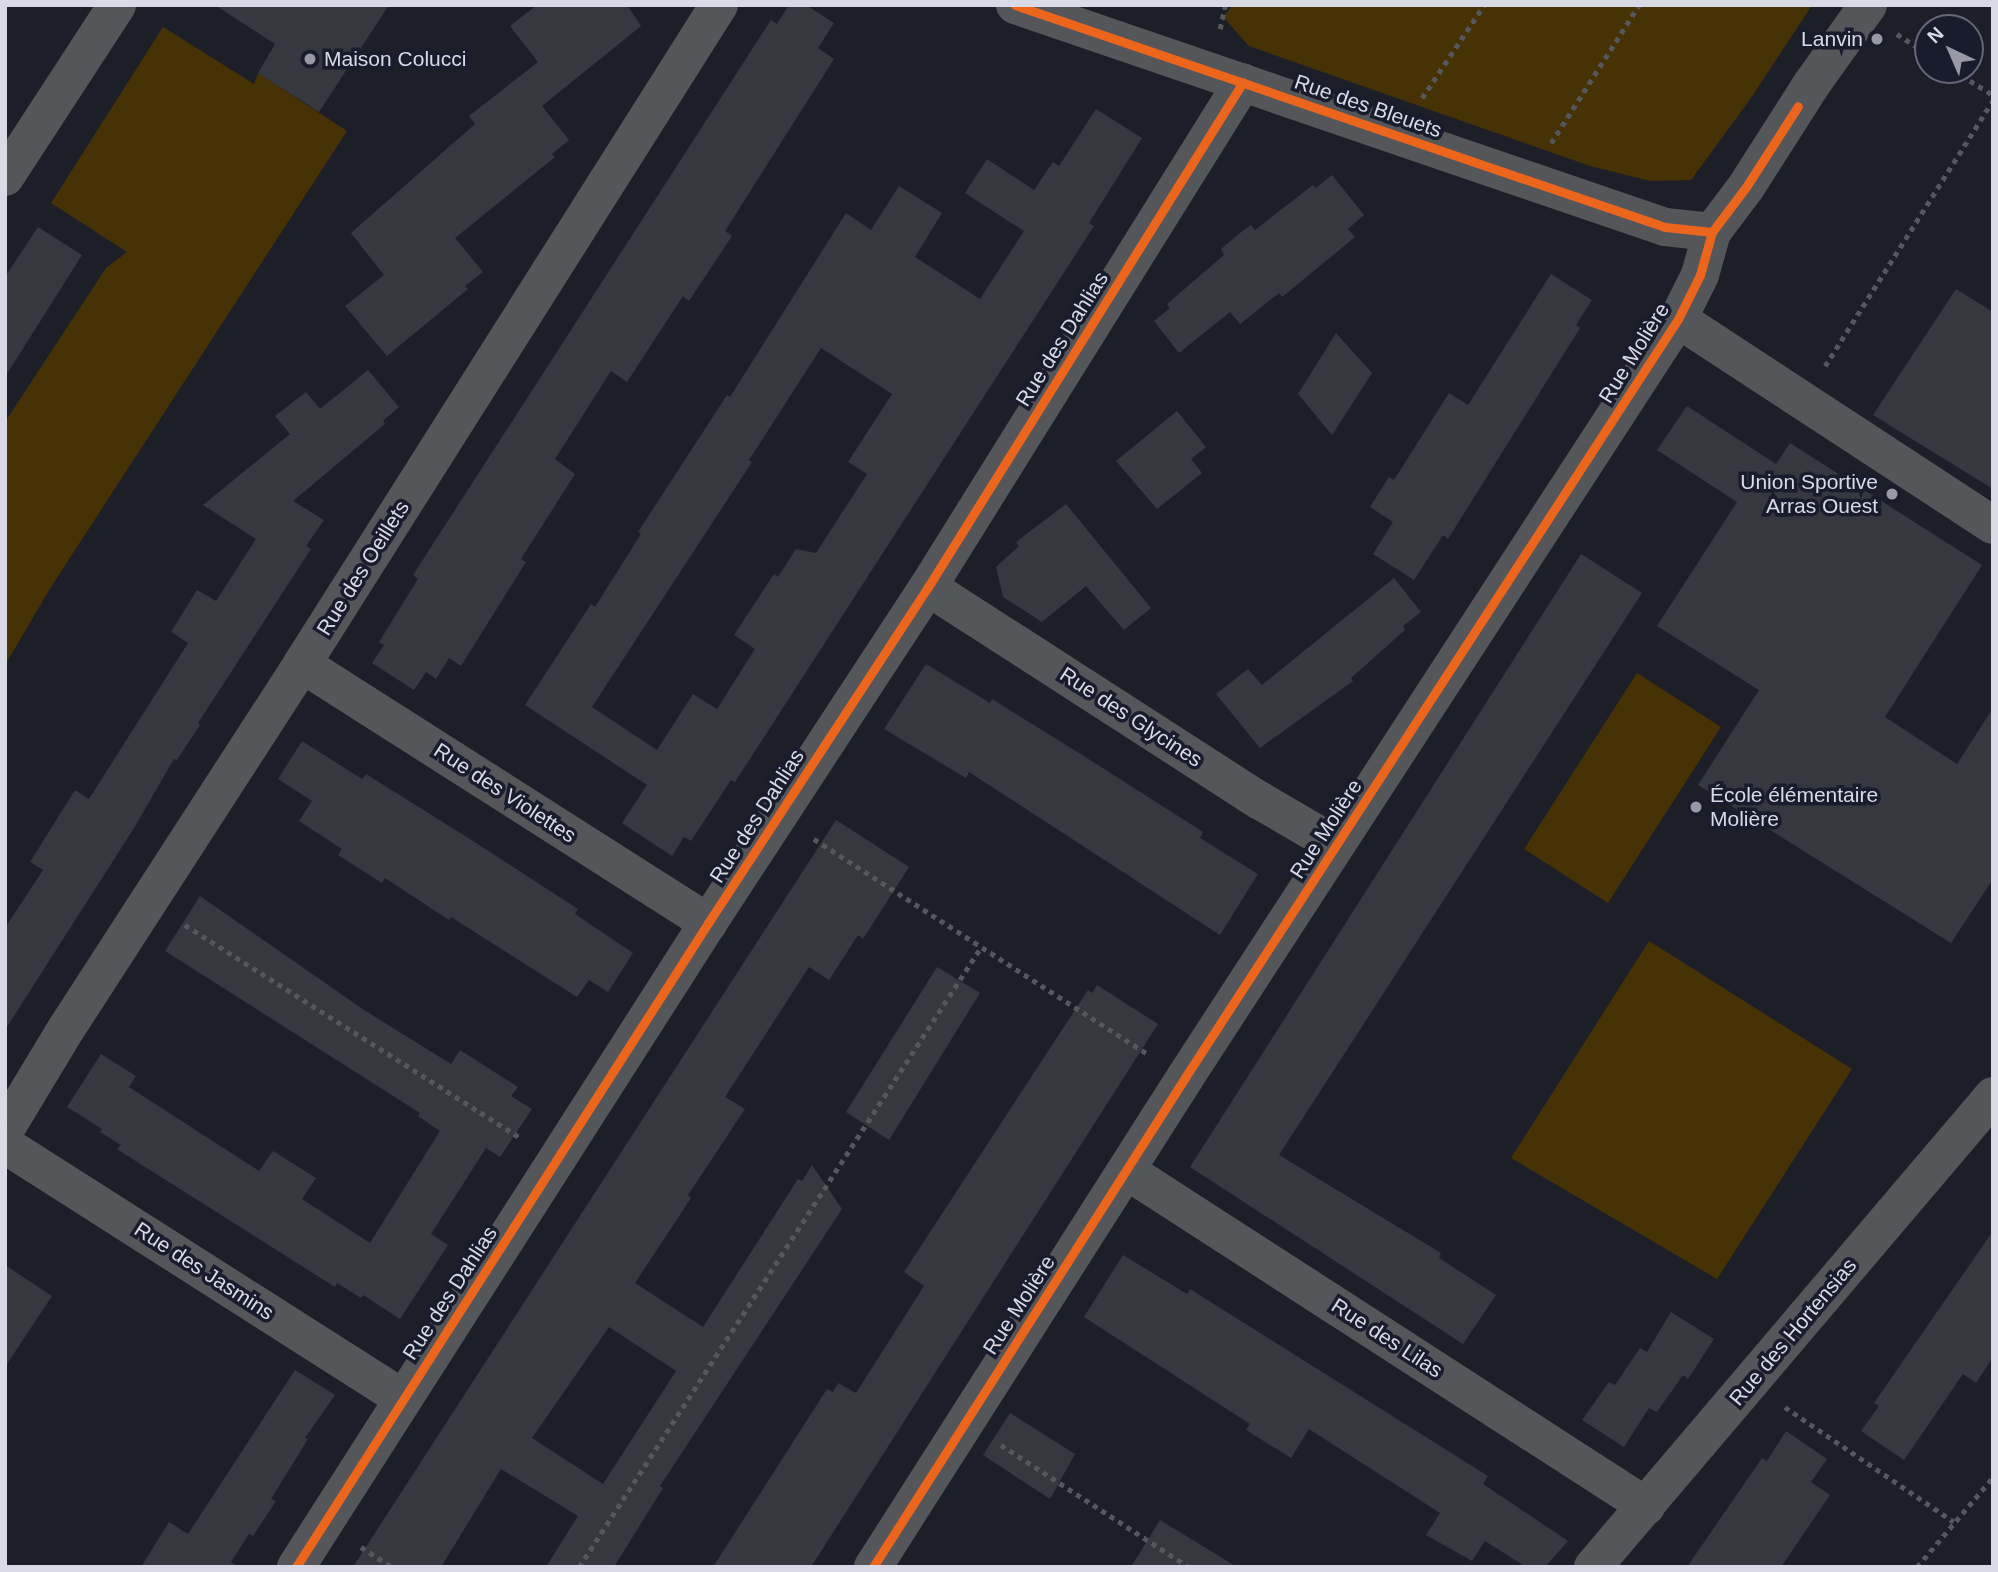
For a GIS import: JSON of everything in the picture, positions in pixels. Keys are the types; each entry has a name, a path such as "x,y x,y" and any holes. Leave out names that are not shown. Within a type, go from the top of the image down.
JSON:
{"street":[{"path":"5,177 117,5"},
{"name":"Rue des Oeillets","path":"5,1130 66,1029 302,664 719,5"},
{"name":"Rue des Bleuets","path":"1015,5 1665,227 1712,232"},
{"name":"Rue Molière","path":"873,1567 1185,1076 1678,319 1700,275 1712,232 1746,187 1811,85 1868,5"},
{"name":"Rue des Dahlias","path":"296,1567 708,923 928,587 1243,82"},
{"path":"1678,319 1993,526"},
{"name":"Rue des Glycines","path":"928,587 1259,800 1336,845"},
{"name":"Rue des Violettes","path":"302,664 708,923"},
{"name":"Rue des Hortensias","path":"1593,1567 1993,1096"},
{"name":"Rue des Jasmins","path":"5,1145 402,1399"},
{"name":"Rue des Lilas","path":"1127,1171 1646,1506"}],"path":[{"path":"1401,136 1418,103 1484,5"},
{"path":"1532,181 1562,122 1639,5"},
{"path":"1801,402 1993,98 1973,84"},
{"path":"777,817 1185,1076"},
{"path":"174,918 517,1136"},
{"path":"579,1567 981,947"},
{"path":"1777,1402 1954,1522"},
{"path":"965,1422 1189,1567"},
{"path":"1917,1567 1993,1477"},
{"path":"351,1541 392,1567"}],"shaded area":[{"path":"1233,5 1812,5 1751,98 1691,180 1650,181 1590,166 1249,46 1223,17"},
{"path":"163,27 254,84 258,73 347,131 51,587 5,665 5,422 106,268 127,252 51,203"},
{"path":"1637,673 1721,727 1608,903 1524,849"},
{"path":"1649,941 1852,1069 1717,1279 1511,1158"}],"building":[{"name":"Maison Colucci","path":"215,5 389,5 319,112 258,73 275,44"},
{"path":"537,5 627,5 641,26 542,106 569,140 552,154 555,157 455,238 483,272 465,286 468,289 387,356 345,306 384,275 351,233 475,124 469,116 538,62 510,26"},
{"path":"789,5 806,5 834,23 818,48 834,59 725,231 732,236 689,301 683,296 627,382 611,371 555,459 575,474 521,559 526,562 461,666 449,658 436,679 426,672 414,690 372,663 384,645 379,642 418,579 413,575 771,20 777,24"},
{"path":"1096,109 1142,138 1089,223 1094,226 735,782 731,780 691,841 684,837 672,856 622,823 647,785 525,705 591,604 595,607 641,534 638,532 727,395 730,397 846,213 871,230 899,186 942,213 915,257 980,299 1024,231 965,193 987,159 1034,190 1053,162 1059,166","holes":["821,348 892,394 848,462 867,474 816,553 796,549 778,577 774,574 734,635 755,649 717,709 693,694 657,750 592,707 752,462 749,460"]},
{"path":"1332,175 1364,215 1348,229 1355,237 1282,297 1279,293 1240,324 1230,312 1179,353 1154,321 1170,308 1167,304 1224,255 1221,249 1240,233 1251,225 1255,230 1313,185 1316,188"},
{"path":"38,227 82,255 5,377 5,277"},
{"path":"1551,274 1592,300 1576,325 1580,328 1448,539 1443,535 1414,580 1373,554 1393,522 1370,507 1389,477 1394,480 1449,393 1468,405"},
{"path":"1956,289 1993,312 1993,489 1873,415"},
{"path":"1336,333 1372,373 1332,435 1298,394"},
{"path":"368,370 399,407 383,421 385,424 293,501 324,520 306,546 311,549 198,723 200,725 177,760 174,759 134,828 5,1030 5,928 43,870 30,862 75,790 89,799 188,643 171,632 197,590 216,601 256,539 203,505 290,434 275,416 306,392 320,409"},
{"path":"1687,406 1776,464 1790,443 1982,565 1885,717 1957,764 1993,708 1993,879 1951,943 1698,785 1759,690 1657,626 1737,502 1657,450"},
{"path":"1177,411 1206,447 1191,459 1202,473 1157,509 1116,461"},
{"path":"1066,504 1151,608 1124,630 1086,586 1042,622 1003,597 996,567 1019,546 1016,542"},
{"path":"1581,554 1642,593 1279,1155 1441,1253 1439,1258 1496,1295 1463,1344 1190,1167"},
{"path":"1394,578 1421,612 1403,626 1405,630 1351,678 1353,681 1260,748 1216,694 1248,669 1262,685"},
{"path":"926,664 990,703 992,699 1079,753 1203,832 1200,838 1258,874 1220,935 969,772 966,778 884,729"},
{"path":"302,741 362,779 366,774 473,841 578,909 575,914 633,953 608,992 589,980 577,997 451,917 449,920 385,878 382,883 338,855 342,849 299,821 312,801 278,779"},
{"path":"836,820 909,867 863,939 858,935 829,980 809,967 725,1097 745,1109 688,1195 691,1198 635,1283 703,1327 798,1179 802,1181 812,1165 842,1209 660,1486 663,1488 614,1567 546,1567 578,1516 501,1469 441,1567 353,1567","holes":["609,1327 676,1371 603,1484 532,1438"]},
{"path":"200,896 364,1010 451,1064 460,1050 518,1087 511,1096 532,1109 500,1157 486,1148 431,1234 448,1245 400,1319 363,1295 361,1298 337,1283 335,1287 142,1165 117,1149 121,1145 100,1132 102,1129 67,1107 101,1054 136,1076 129,1087 259,1171 273,1151 316,1178 302,1199 370,1243 440,1131 418,1116 420,1113 165,951"},
{"path":"937,967 980,993 889,1140 846,1112"},
{"path":"1097,985 1158,1024 811,1567 713,1567 827,1389 833,1392 838,1383 856,1393 924,1286 904,1272 1088,990 1092,993"},
{"path":"1993,1231 1993,1357 1976,1383 1963,1374 1904,1460 1861,1431 1879,1406 1874,1403"},
{"path":"1123,1255 1187,1294 1190,1289 1488,1476 1483,1484 1568,1541 1545,1567 1526,1567 1485,1541 1472,1561 1426,1535 1440,1513 1309,1429 1291,1458 1246,1430 1250,1424 1084,1317"},
{"path":"5,1265 52,1296 5,1367"},
{"path":"1671,1312 1714,1339 1688,1379 1683,1375 1657,1412 1649,1408 1624,1447 1582,1420 1609,1382 1615,1385 1640,1348 1647,1352"},
{"path":"295,1370 335,1395 305,1438 308,1439 271,1499 276,1501 253,1536 249,1534 231,1562 239,1567 141,1567 169,1522 188,1534"},
{"path":"1010,1413 1075,1454 1050,1499 983,1455"},
{"path":"1786,1431 1827,1459 1811,1482 1830,1495 1781,1567 1687,1567 1762,1458 1767,1461"},
{"path":"1160,1520 1237,1567 1131,1567"}],"cycle path":[{"path":"1015,5 1665,227 1712,232"},
{"path":"296,1567 708,923 928,587 1243,82"},
{"path":"873,1567 1186,1076 1678,319 1700,275 1712,232 1746,187 1798,106"}],"place":[{"name":"Lanvin","path":"1877,39"},
{"name":"Maison Colucci","path":"310,59"},
{"name":"Union Sportive Arras Ouest","path":"1892,494"},
{"name":"École élémentaire Molière","path":"1696,807"}]}
